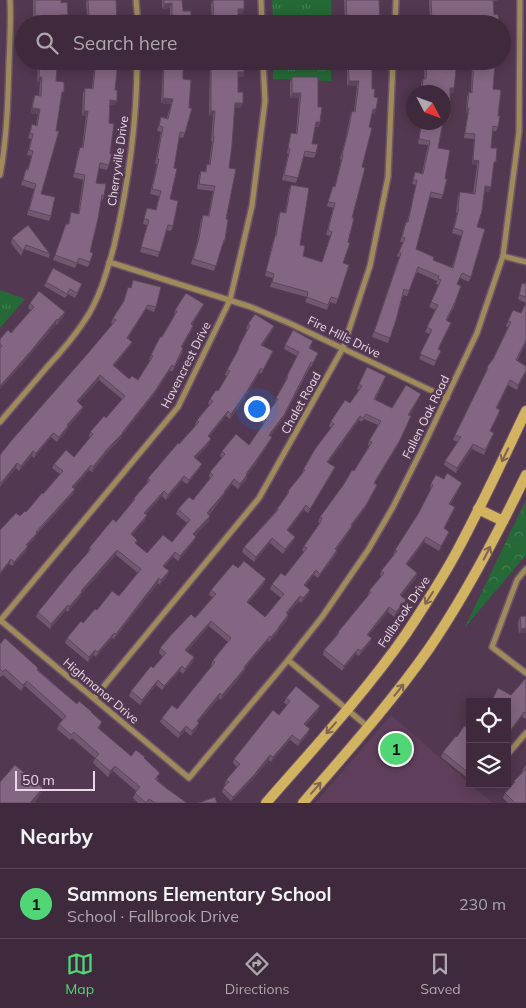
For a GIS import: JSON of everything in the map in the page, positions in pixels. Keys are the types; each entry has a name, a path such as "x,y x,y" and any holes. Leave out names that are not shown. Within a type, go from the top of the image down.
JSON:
{"main road":[{"name":"Fallbrook Drive","path":"266,803 347,710 405,634 447,569 526,411"},
{"path":"303,803 368,728 428,650 475,575 526,475"},
{"path":"478,509 503,521"}],"street":[{"path":"0,175 8,118 10,0"},
{"path":"136,0 137,15"},
{"path":"261,0 262,15"},
{"path":"395,15 396,0"},
{"name":"Fallen Oak Road","path":"189,778 322,617 368,550 393,507 478,333 503,256 519,132 520,0"},
{"name":"Cherryville Drive","path":"0,422 55,358 86,318 104,280 118,228 126,186 133,129 137,70"},
{"name":"Havencrest Drive","path":"0,621 178,407 230,300 252,206 264,101 263,70"},
{"name":"Chalet Road","path":"94,698 259,498 343,348 370,266 388,177 393,70"},
{"path":"519,132 526,133"},
{"path":"503,256 526,262"},
{"path":"109,262 230,300"},
{"name":"Fire Hills Drive","path":"230,300 282,319 447,398"},
{"path":"526,569 517,580 492,647 526,673"},
{"name":"Highmanor Drive","path":"0,621 189,778"},
{"path":"288,660 368,728"},
{"path":"511,750 526,733"}],"shaded area":[{"path":"391,715 466,781 466,788 475,788 493,803 315,803"}],"green space":[{"path":"272,0 331,0 332,15 273,15"},
{"path":"273,70 331,70 331,81 273,79"},
{"path":"0,290 25,299 0,328"},
{"path":"526,500 526,555 465,627"}],"building":[{"path":"35,0 61,0 61,3 67,2 68,15 35,15"},
{"path":"88,0 116,0 117,15 89,15"},
{"path":"164,0 182,0 183,11 191,11 191,15 172,15 172,3 164,4"},
{"path":"213,0 244,0 244,9 238,9 238,15 214,15"},
{"path":"346,0 379,0 380,15 347,15"},
{"path":"431,0 493,0 494,15 432,15"},
{"path":"39,70 57,70 56,81 64,82 64,92 62,92 56,131 59,131 41,194 55,197 51,216 29,210 36,184 23,180 33,151 29,150 33,134 30,133 32,124 37,126 40,109 32,108 35,95 41,96 42,77 39,77"},
{"path":"95,70 117,70 115,90 117,90 117,101 110,100 109,123 114,124 110,154 112,154 109,165 100,163 96,183 106,184 90,252 93,253 90,262 79,258 77,263 55,255 66,224 69,224 71,212 79,214 85,175 74,173 80,147 83,148 88,111 84,111 85,88 93,89"},
{"path":"164,70 183,70 183,79 191,80 189,108 192,108 185,133 180,132 174,168 177,169 170,199 178,201 173,226 168,225 160,252 141,247 149,220 144,219 147,208 156,210 161,191 152,189 159,159 157,159 163,127 159,126 161,117 168,119 173,99 163,98"},
{"path":"211,70 244,70 244,72 238,72 238,92 243,92 243,103 235,103 229,168 236,169 226,219 228,220 225,240 216,266 193,259 203,215 209,216 215,186 199,184 201,171 206,172 207,164 210,165 215,111 211,111"},
{"path":"348,70 372,70 372,89 375,89 374,97 378,98 376,109 373,109 369,127 372,128 362,167 365,168 352,218 354,218 348,242 350,243 343,263 349,265 338,299 331,297 328,305 307,297 308,292 272,282 274,274 266,271 276,236 280,212 286,213 291,185 309,188 300,245 305,246 303,256 322,262 332,232 328,230 335,203 328,202 333,186 335,187 352,111 355,112 359,81 349,81"},
{"path":"426,70 456,70 454,88 451,88 451,85 422,85 423,79 426,79"},
{"path":"473,70 495,70 493,89 501,90 498,116 500,116 498,127 493,126 491,148 497,148 496,162 494,162 491,187 485,186 482,211 477,227 485,229 471,277 462,273 457,284 461,286 446,320 451,323 438,349 441,351 436,361 420,354 432,330 427,327 438,305 431,302 441,280 438,279 439,276 418,267 409,291 404,289 390,338 374,332 405,238 402,237 406,222 408,222 417,180 413,180 415,172 423,174 430,141 419,139 421,130 441,130 438,148 450,150 443,195 431,192 416,249 434,257 433,260 453,268 463,231 454,228 459,208 460,192 475,194 479,161 473,160 475,134 465,133 469,108 467,108 469,92 472,93"},
{"path":"292,77 318,77 318,107 322,107 320,122 316,122 312,144 318,144 316,153 305,151 298,178 284,175 290,149 288,148 291,133 297,134 301,93 292,93"},
{"path":"28,225 50,254 26,245 23,251 12,238"},
{"path":"53,268 82,284 77,293 70,289 67,294 46,282"},
{"path":"133,280 161,287 156,307 148,305 127,338 132,342 113,365 129,379 132,376 138,380 153,356 151,355 160,337 162,337 177,311 175,310 186,293 204,304 191,324 193,326 181,347 183,348 174,367 172,365 123,433 93,467 91,465 72,487 75,489 36,532 26,545 28,546 14,562 11,559 0,573 0,530 16,513 20,516 26,512 43,494 63,471 54,464 66,450 74,457 93,434 90,432 104,416 106,418 125,396 100,375 77,401 83,407 59,437 53,433 36,453 33,451 21,466 17,463 1,483 0,455 116,320 113,318 124,301 128,287 131,288"},
{"path":"526,282 526,297 519,295 522,283 525,284"},
{"path":"39,291 65,312 0,386 0,348 2,346 0,339 8,330 11,333 34,307 30,303"},
{"path":"526,303 526,340 516,360 526,366 526,371 518,385 510,380 496,408 500,410 490,431 494,433 485,450 473,444 457,468 445,461 461,437 455,435 487,367 493,359 511,322 508,321 513,310 521,313"},
{"path":"255,314 274,326 261,345 273,351 263,370 261,368 231,414 228,411 208,436 211,439 194,457 202,464 189,480 184,476 168,495 164,491 144,513 147,515 131,534 137,540 135,543 147,553 163,535 172,542 190,520 178,509 189,497 193,500 213,475 210,472 225,454 222,451 236,434 249,445 266,420 264,418 278,399 276,398 299,352 285,345 293,330 313,341 309,348 318,353 313,363 311,362 284,415 269,435 272,437 247,475 240,484 234,479 207,513 210,516 193,534 196,537 180,556 175,552 163,566 169,571 161,580 159,578 116,634 114,633 98,652 95,650 89,657 67,638 81,621 83,623 95,609 97,610 112,591 119,596 141,569 117,550 69,607 68,605 51,624 38,612 91,549 89,548 113,519 116,522 150,480 148,478 199,422 197,420 213,401 210,399 216,390 218,391 230,371 227,370 250,325 248,324"},
{"path":"367,367 386,376 374,399 392,408 406,385 421,394 408,415 411,416 400,440 374,483 377,485 366,505 335,549 337,550 320,574 316,570 304,585 310,590 303,598 300,596 286,613 288,615 279,628 270,636 222,695 220,693 197,721 199,723 192,731 186,726 180,733 162,718 172,705 177,709 215,662 213,660 231,638 211,621 185,650 194,657 185,669 182,666 164,686 158,680 142,700 131,691 151,666 153,668 166,653 160,648 172,634 191,614 195,618 216,594 211,590 233,564 238,568 244,561 266,579 247,602 265,617 284,594 272,584 281,573 285,576 307,548 304,546 320,523 322,518 320,517 352,470 354,471 372,442 369,441 381,421 366,414 363,418 360,416 327,462 335,467 310,509 306,505 287,530 295,537 285,549 272,538 256,557 244,547 278,510 288,491 305,470 303,470 315,449 334,424 331,421 345,400 350,403 362,386 359,384"},
{"path":"447,473 462,483 449,504 455,507 444,528 449,532 441,546 426,537 406,564 417,573 400,595 406,600 396,612 389,607 367,635 372,638 361,651 358,649 344,666 324,650 384,573 381,571 397,551 395,550 418,514 436,475 444,479"},
{"path":"526,616 526,628 521,629 520,617"},
{"path":"5,638 59,689 77,704 79,701 92,712 102,722 98,728 131,756 136,750 145,757 160,773 155,779 187,803 155,803 149,799 146,803 135,793 140,787 115,766 110,771 95,758 99,754 74,732 71,735 59,724 66,716 27,681 23,685 5,669 3,672 0,669 0,644"},
{"path":"526,678 526,713 524,712 511,730 511,698 493,698 498,688 511,695"},
{"path":"296,686 320,706 304,724 310,729 300,741 292,735 273,757 270,755 233,797 223,788 229,782 226,780 240,764 234,759 273,710 279,715 290,701 286,698"},
{"path":"464,726 466,727 466,771 443,752"},
{"path":"15,765 43,788 30,803 0,803 0,782"},
{"path":"526,769 526,803 515,803 505,793 511,788 514,781"},
{"path":"215,797 217,803 198,803"}],"place":[{"name":"Sammons Elementary School","path":"396,749"}]}
